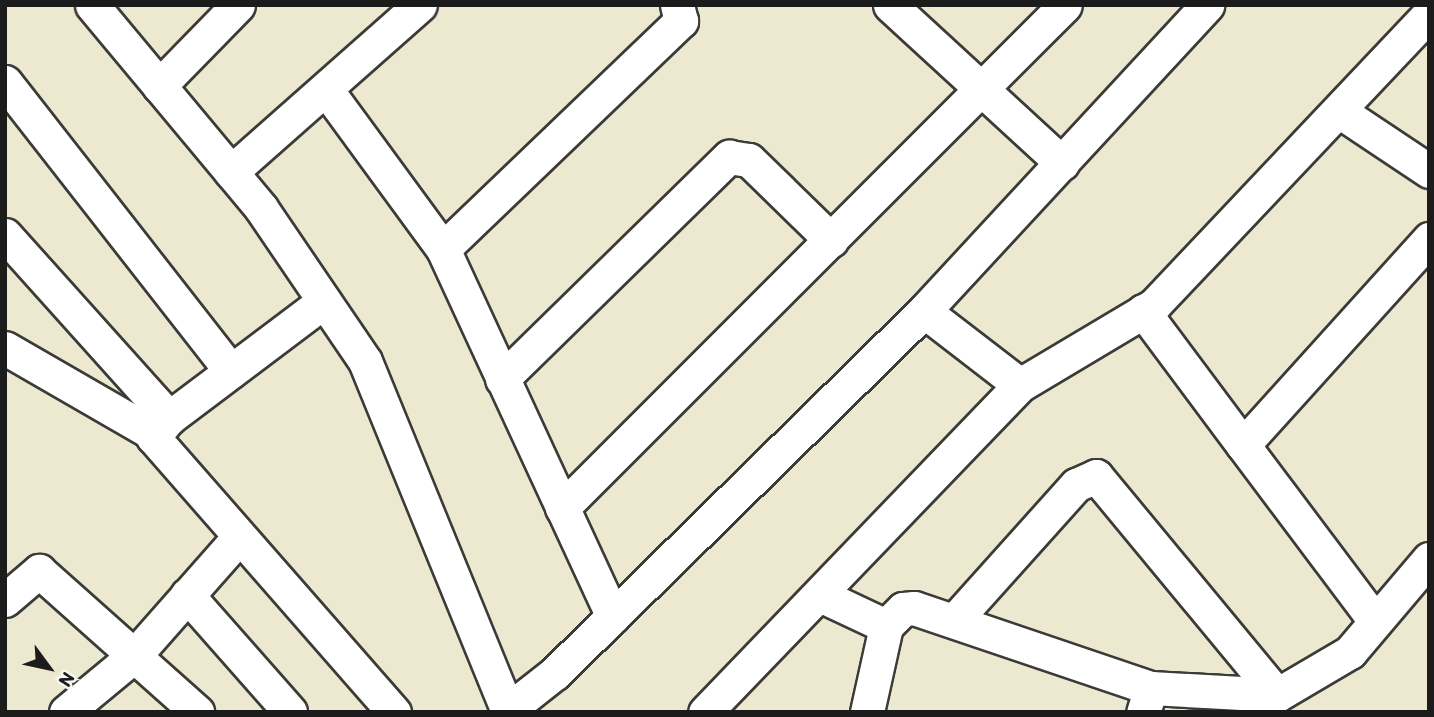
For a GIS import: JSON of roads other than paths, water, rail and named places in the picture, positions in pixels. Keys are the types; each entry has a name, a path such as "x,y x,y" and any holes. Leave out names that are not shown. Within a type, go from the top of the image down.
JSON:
{"street":[{"path":"92,5 231,172 365,361 508,711 613,617 924,311 1207,5"},
{"path":"159,86 238,5"},
{"path":"231,172 328,92 420,5"},
{"path":"443,249 681,22 677,5"},
{"path":"890,5 981,93 1062,163"},
{"path":"562,508 981,93 1065,5"},
{"path":"705,712 1020,385 1143,312 1339,111 1429,14"},
{"path":"5,82 231,371"},
{"path":"328,92 443,249 613,617"},
{"path":"1339,111 1429,171"},
{"path":"502,379 729,158 749,160 831,240"},
{"path":"5,235 160,426 238,538 394,712"},
{"path":"1243,445 1429,239"},
{"path":"160,426 324,301"},
{"path":"924,311 1020,385"},
{"path":"1143,312 1375,621"},
{"path":"5,348 160,426"},
{"path":"954,621 1076,485 1096,477 1277,695"},
{"path":"66,712 135,655 238,538"},
{"path":"867,712 886,626 903,609 914,608 954,621 1147,700 1277,695 1339,660 1429,559"},
{"path":"5,600 39,571 197,712"},
{"path":"187,595 290,712"},
{"path":"820,595 886,626"}]}
